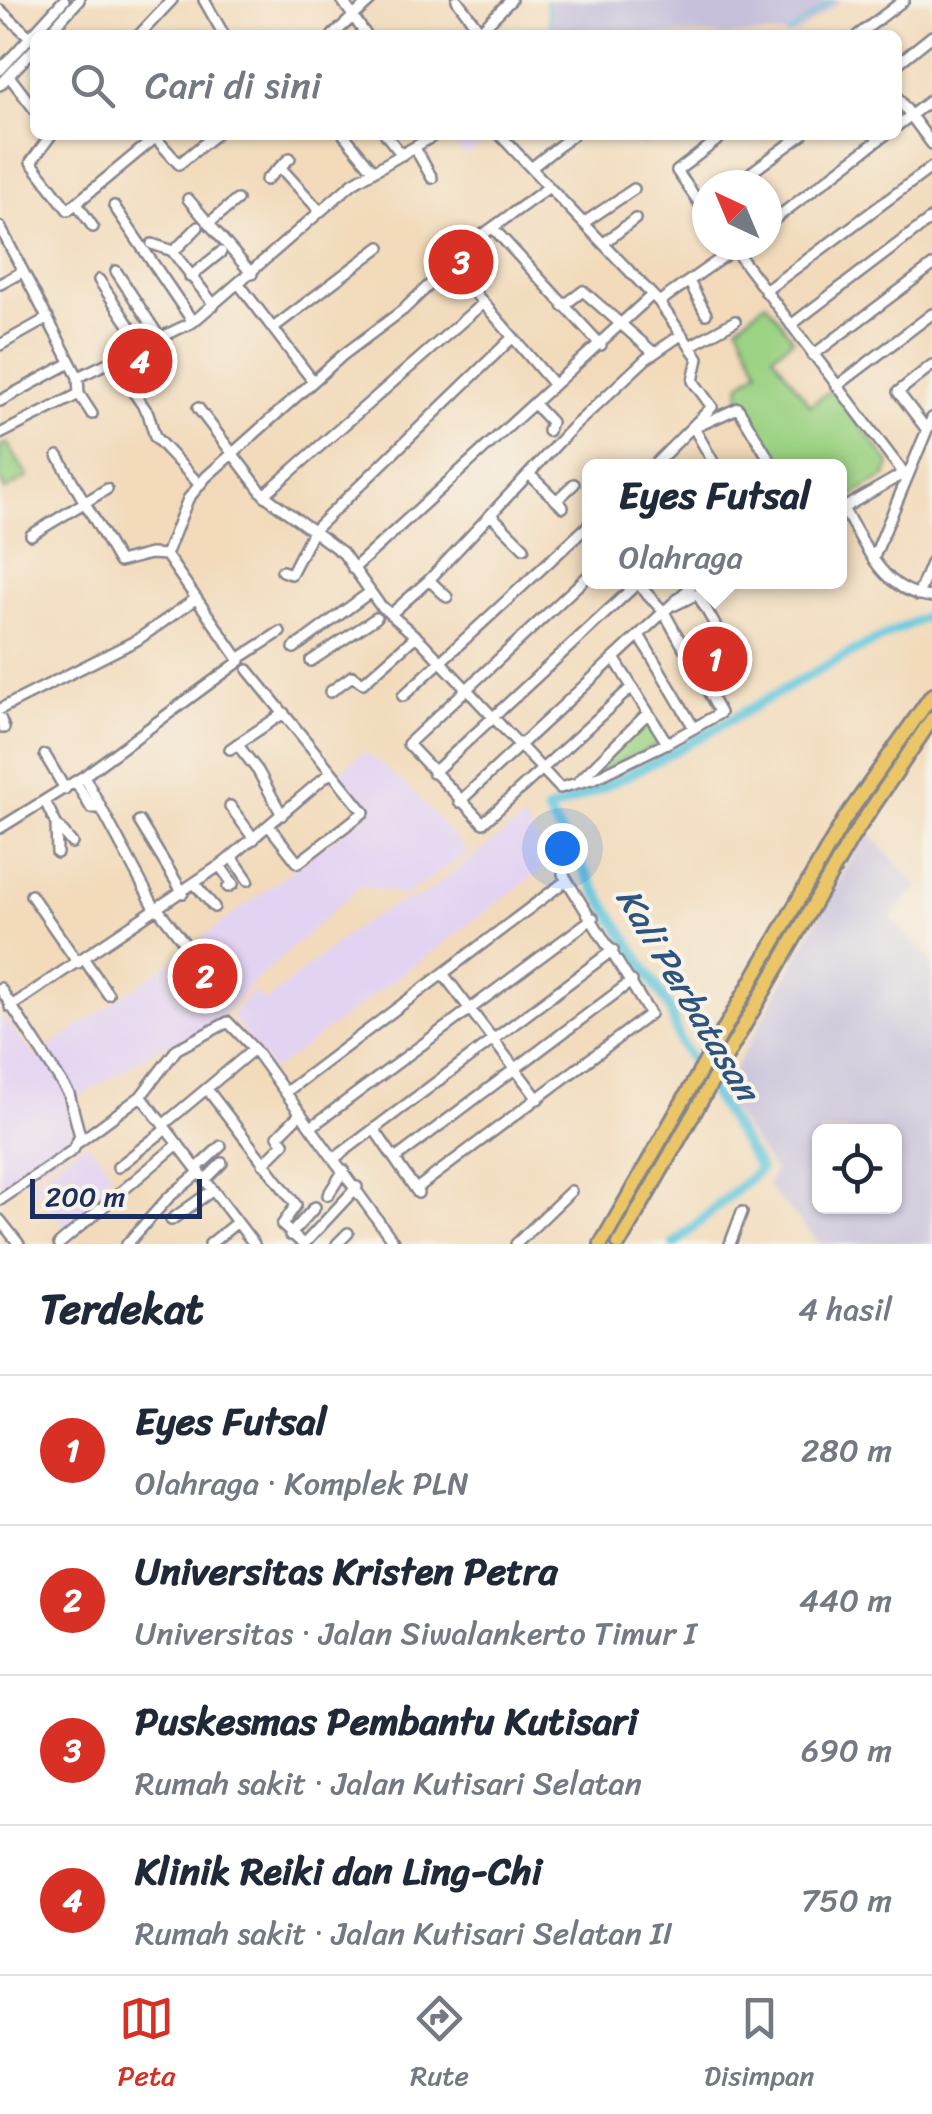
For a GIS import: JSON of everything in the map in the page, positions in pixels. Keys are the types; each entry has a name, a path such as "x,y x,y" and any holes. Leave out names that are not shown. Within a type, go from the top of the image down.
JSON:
{"highway":[{"path":"601,1244 862,791 932,695"},
{"path":"619,1244 851,839 931,721"}],"street":[{"path":"3,0 0,8 30,39"},
{"path":"42,30 64,0"},
{"path":"143,30 172,0"},
{"path":"204,0 221,30"},
{"path":"342,0 362,30"},
{"path":"339,30 372,0"},
{"path":"457,0 480,30"},
{"path":"485,30 510,0"},
{"path":"865,30 904,0"},
{"path":"50,30 76,1"},
{"path":"902,60 932,36"},
{"path":"0,85 5,73 30,45"},
{"path":"5,73 30,104"},
{"path":"902,122 932,99"},
{"path":"902,104 932,144"},
{"path":"47,140 31,162 66,209 77,204 151,140"},
{"path":"157,140 179,164 209,140"},
{"path":"348,140 372,170"},
{"path":"390,140 402,155"},
{"path":"78,377 193,322 252,274 319,210 372,170 425,140"},
{"path":"505,140 655,298 699,362 694,381 712,404 694,428 660,459"},
{"path":"510,146 516,140"},
{"path":"531,168 567,140"},
{"path":"692,189 678,169 717,140"},
{"path":"754,170 795,140"},
{"path":"782,213 878,140"},
{"path":"416,148 432,178"},
{"path":"266,180 290,158"},
{"path":"280,166 319,210"},
{"path":"765,291 932,167"},
{"path":"166,556 188,499 233,452 313,381 404,310 450,264 549,187"},
{"path":"585,222 634,189"},
{"path":"188,199 252,274"},
{"path":"209,223 237,200"},
{"path":"77,204 93,227"},
{"path":"114,206 193,322"},
{"path":"604,243 635,219"},
{"path":"791,325 931,219"},
{"path":"173,251 198,227"},
{"path":"0,228 78,377 80,394 92,414"},
{"path":"494,228 601,345"},
{"path":"152,244 173,251 214,304"},
{"path":"273,328 380,246"},
{"path":"190,277 221,252"},
{"path":"353,569 625,323 655,298 688,282 718,260"},
{"path":"744,260 836,386 906,472"},
{"path":"450,264 554,385"},
{"path":"814,355 932,266"},
{"path":"116,271 160,338"},
{"path":"0,284 22,272"},
{"path":"99,280 142,345"},
{"path":"688,282 706,314"},
{"path":"239,284 313,381"},
{"path":"563,306 583,292 625,323 654,352"},
{"path":"264,495 482,303"},
{"path":"836,386 932,314"},
{"path":"0,346 48,318"},
{"path":"690,346 734,321"},
{"path":"310,661 356,635 430,580 528,474 654,352 682,335"},
{"path":"282,570 291,574 313,531 511,339"},
{"path":"112,361 148,413 155,437 200,484"},
{"path":"0,401 70,363"},
{"path":"927,430 898,392 932,365"},
{"path":"0,434 80,394"},
{"path":"534,404 552,425 548,430"},
{"path":"198,408 264,495 342,552 383,614 419,639 560,788 667,743 721,709 667,609 645,589"},
{"path":"694,428 738,408 770,459"},
{"path":"874,556 906,472 932,418"},
{"path":"694,428 709,459"},
{"path":"58,456 121,563 150,554 166,556"},
{"path":"847,506 906,472"},
{"path":"528,474 560,504 574,484"},
{"path":"31,536 107,489"},
{"path":"491,516 524,548"},
{"path":"847,518 896,588 932,597"},
{"path":"402,696 582,533"},
{"path":"166,556 243,664 363,813 298,864 269,826"},
{"path":"918,596 932,561"},
{"path":"430,580 446,597"},
{"path":"582,581 410,741 459,802 483,824 632,686"},
{"path":"434,773 630,589"},
{"path":"459,802 688,589"},
{"path":"667,609 710,589"},
{"path":"294,648 369,593"},
{"path":"698,596 736,662"},
{"path":"0,709 158,628 194,600"},
{"path":"0,828 80,779 243,664 280,632"},
{"path":"639,636 694,728"},
{"path":"330,692 352,676 363,682 419,639"},
{"path":"614,658 667,743"},
{"path":"282,815 258,770 233,747 284,712"},
{"path":"576,784 648,712"},
{"path":"45,755 65,789"},
{"path":"10,1007 196,884 332,772"},
{"path":"80,779 91,808 100,808 157,910 186,945"},
{"path":"45,801 56,824 72,843"},
{"path":"230,806 254,839"},
{"path":"139,821 183,893"},
{"path":"56,824 56,853"},
{"path":"232,857 248,880"},
{"path":"220,866 233,884 228,888"},
{"path":"286,1092 565,877 650,1011 647,1018 417,1191 374,1129"},
{"path":"196,884 214,907"},
{"path":"31,895 108,994"},
{"path":"311,1127 592,918"},
{"path":"335,1158 612,950"},
{"path":"444,974 538,1099"},
{"path":"394,1159 632,982"},
{"path":"0,988 72,1100 80,1142"},
{"path":"0,1200 141,1096 177,1049 226,1021 254,1048 393,1241"},
{"path":"118,1167 254,1048"},
{"path":"207,1089 296,1205 281,1224 304,1244 357,1187"},
{"path":"141,1096 251,1243"},
{"path":"263,1164 284,1143 278,1136 301,1113"},
{"path":"58,1244 178,1144"},
{"path":"201,1173 221,1146"},
{"path":"134,1242 174,1193 201,1173 222,1164"},
{"path":"328,1194 344,1170"},
{"path":"171,1220 213,1190"},
{"path":"516,1244 570,1190"},
{"path":"290,1234 315,1207"},
{"path":"730,1244 742,1212"},
{"path":"0,1220 19,1244"},
{"path":"210,1244 236,1223"},
{"path":"337,1244 348,1233"}],"shaded area":[{"path":"547,0 842,0 802,30 552,30"},
{"path":"451,140 488,140 465,156"},
{"path":"364,751 411,789 468,853 404,896 361,885 197,1037 161,1046 67,1105 74,1143 0,1195 0,1013 35,1057 164,967 369,812 338,774"},
{"path":"523,819 552,862 272,1071 231,1015 253,991 265,1002 351,931 391,906 422,896"},
{"path":"867,831 918,887 891,918 932,962 932,1244 820,1244 767,1186 774,1171 720,1095"},
{"path":"90,1144 112,1173 106,1178 114,1189 66,1227 31,1183 80,1145"}],"green space":[{"path":"766,302 793,339 773,355 810,405 831,390 890,463 886,476 847,499 847,459 774,459 739,400 741,383 759,370 738,325"},
{"path":"7,443 28,477 5,490 0,480 0,446"},
{"path":"645,717 663,742 585,779"}],"waterway":[{"path":"546,0 551,30"},
{"path":"794,30 833,0"},
{"path":"638,140 642,145 648,140"},
{"name":"Kali Perbatasan","path":"674,1244 760,1169 680,1042 669,1007 547,811 645,766 932,614"}],"place":[{"name":"Puskesmas Pembantu Kutisari","path":"461,262"},
{"name":"Klinik Reiki dan Ling-Chi","path":"140,361"},
{"name":"Eyes Futsal","path":"715,659"},
{"name":"Universitas Kristen Petra","path":"205,976"}]}
